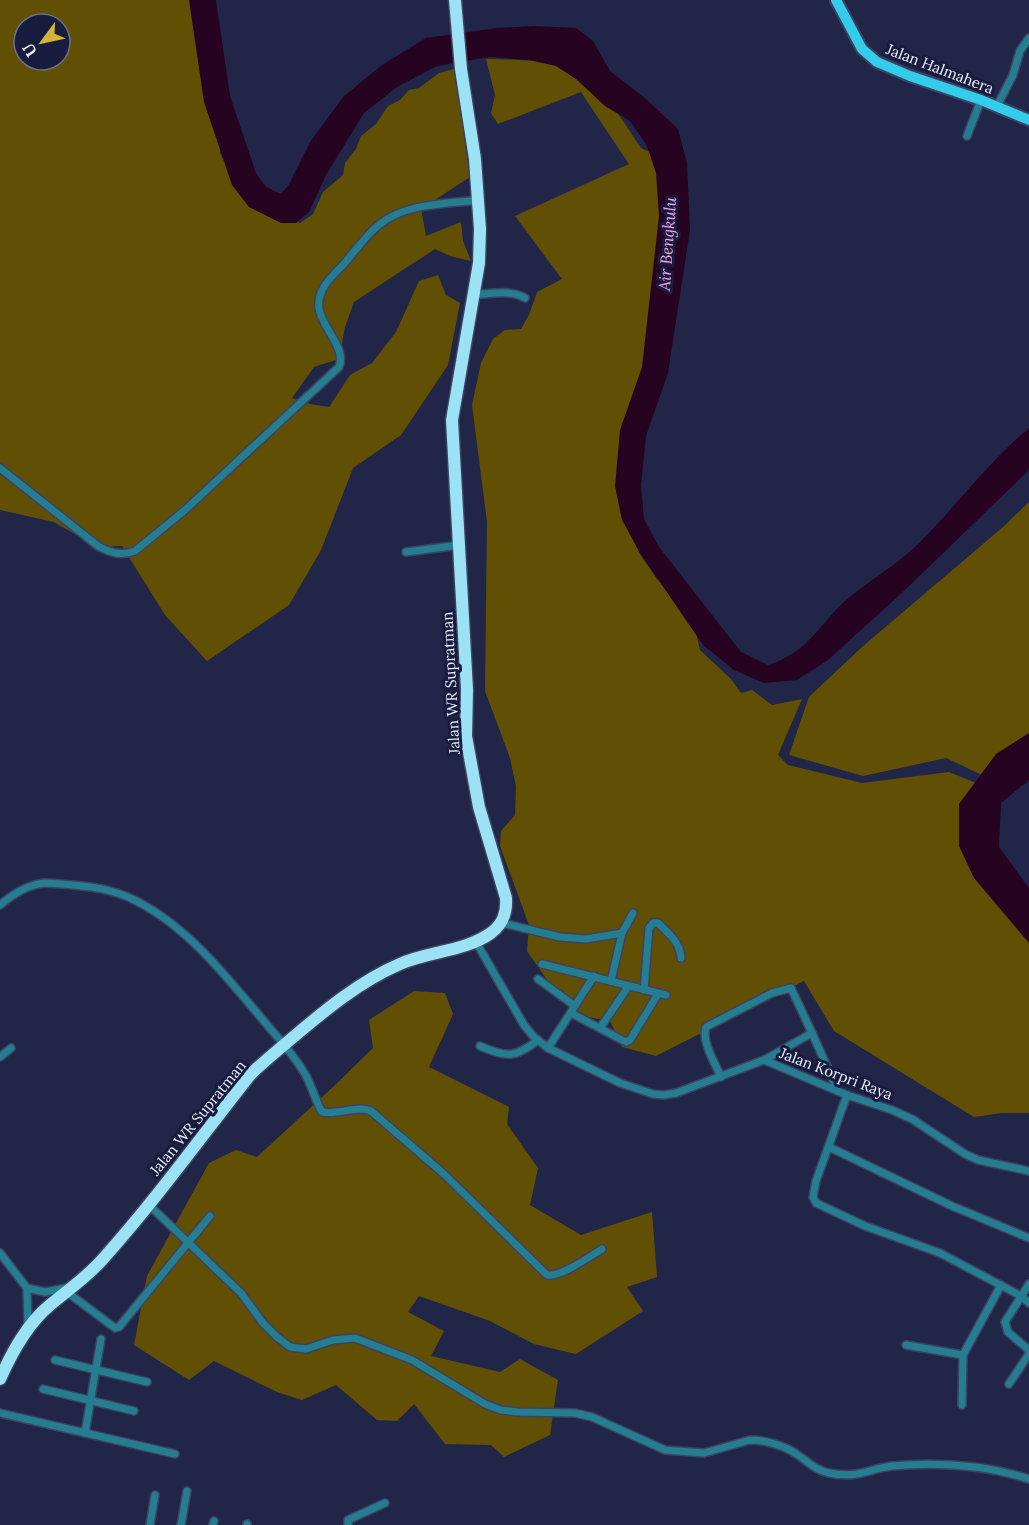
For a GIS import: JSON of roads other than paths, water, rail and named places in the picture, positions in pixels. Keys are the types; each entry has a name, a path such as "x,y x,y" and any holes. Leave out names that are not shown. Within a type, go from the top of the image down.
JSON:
{"highway":[{"name":"Jalan WR Supratman","path":"0,1380 15,1348 28,1329 51,1304 100,1263 149,1205 250,1075 330,1006 381,973 414,958 476,942 502,923 507,908 479,807 466,736 467,690 452,420 480,255 476,159 461,69 456,3"}],"main road":[{"name":"Jalan Halmahera","path":"836,0 862,49 870,58 889,69 981,100 1029,120"}],"street":[{"path":"997,106 1013,75 1020,51 1029,38"},
{"path":"967,136 981,100"},
{"path":"0,468 98,546 116,553 126,554 135,551 185,510 339,367 341,356 319,309 320,293 327,282 381,223 398,214 423,206 478,200"},
{"path":"472,296 505,293 518,294 525,298"},
{"path":"406,552 460,545"},
{"path":"0,905 19,891 38,884 84,886 126,897 154,911 180,930 226,976 284,1045 305,1074 322,1112 367,1109 371,1111 459,1188 547,1275 554,1275 569,1268 602,1249"},
{"path":"611,981 622,933 633,913"},
{"path":"502,923 560,937 586,939 622,933"},
{"path":"644,990 650,928 653,923 658,923 675,940 681,958"},
{"name":"Jalan Korpri Raya","path":"476,942 524,1025 538,1040 548,1048 620,1083 664,1095 690,1089 764,1060 912,1119 964,1154 978,1160 1029,1172"},
{"path":"538,979 573,1009 600,1028 628,1041 662,995 542,964"},
{"path":"548,1048 594,976"},
{"path":"600,1028 628,987"},
{"path":"721,1077 706,1038 704,1031 706,1027 772,993 791,988 838,1090"},
{"path":"764,1060 812,1033"},
{"path":"480,1046 497,1054 515,1055 538,1040"},
{"path":"0,1057 11,1048"},
{"path":"847,1095 813,1191 813,1200 865,1226 940,1253 1021,1296 1029,1303"},
{"path":"829,1147 952,1206 1029,1238"},
{"path":"149,1205 242,1293 263,1323 290,1347 306,1349 333,1340 355,1338 412,1360 485,1404 501,1410 584,1415 666,1449 704,1453 750,1440 758,1440 793,1452 827,1473 854,1476 890,1466 968,1466 987,1467 1029,1479"},
{"path":"27,1288 45,1292 71,1289 117,1328 210,1216"},
{"path":"0,1253 27,1288 28,1329"},
{"path":"1029,1284 1005,1322 1005,1328 1029,1350"},
{"path":"962,1405 963,1355 1001,1285"},
{"path":"85,1433 101,1339"},
{"path":"906,1345 963,1355"},
{"path":"1009,1384 1029,1354"},
{"path":"55,1360 147,1382"},
{"path":"43,1389 134,1411"},
{"path":"0,1413 174,1454"},
{"path":"181,1525 187,1491"},
{"path":"150,1525 155,1495"},
{"path":"348,1525 348,1520 385,1503"}],"water":[{"name":"Air Bengkulu","path":"189,0 216,0 230,96 256,173 266,187 281,194 288,186 310,142 344,96 382,65 426,38 497,28 535,26 576,28 593,41 610,71 646,99 678,129 687,163 690,230 668,373 646,436 641,485 644,519 659,547 741,652 768,665 794,653 847,599 916,546 999,456 1029,428 1029,470 905,590 828,660 797,680 764,683 734,670 703,645 640,553 622,520 615,486 620,430 642,367 659,216 656,173 647,146 630,121 605,106 576,79 556,66 529,60 489,57 437,66 397,87 364,113 326,175 309,212 296,223 281,223 249,207 232,185 204,102"},
{"path":"1029,733 1029,780 1001,803 999,847 1029,888 1029,943 974,878 959,846 959,804 996,754"}]}
